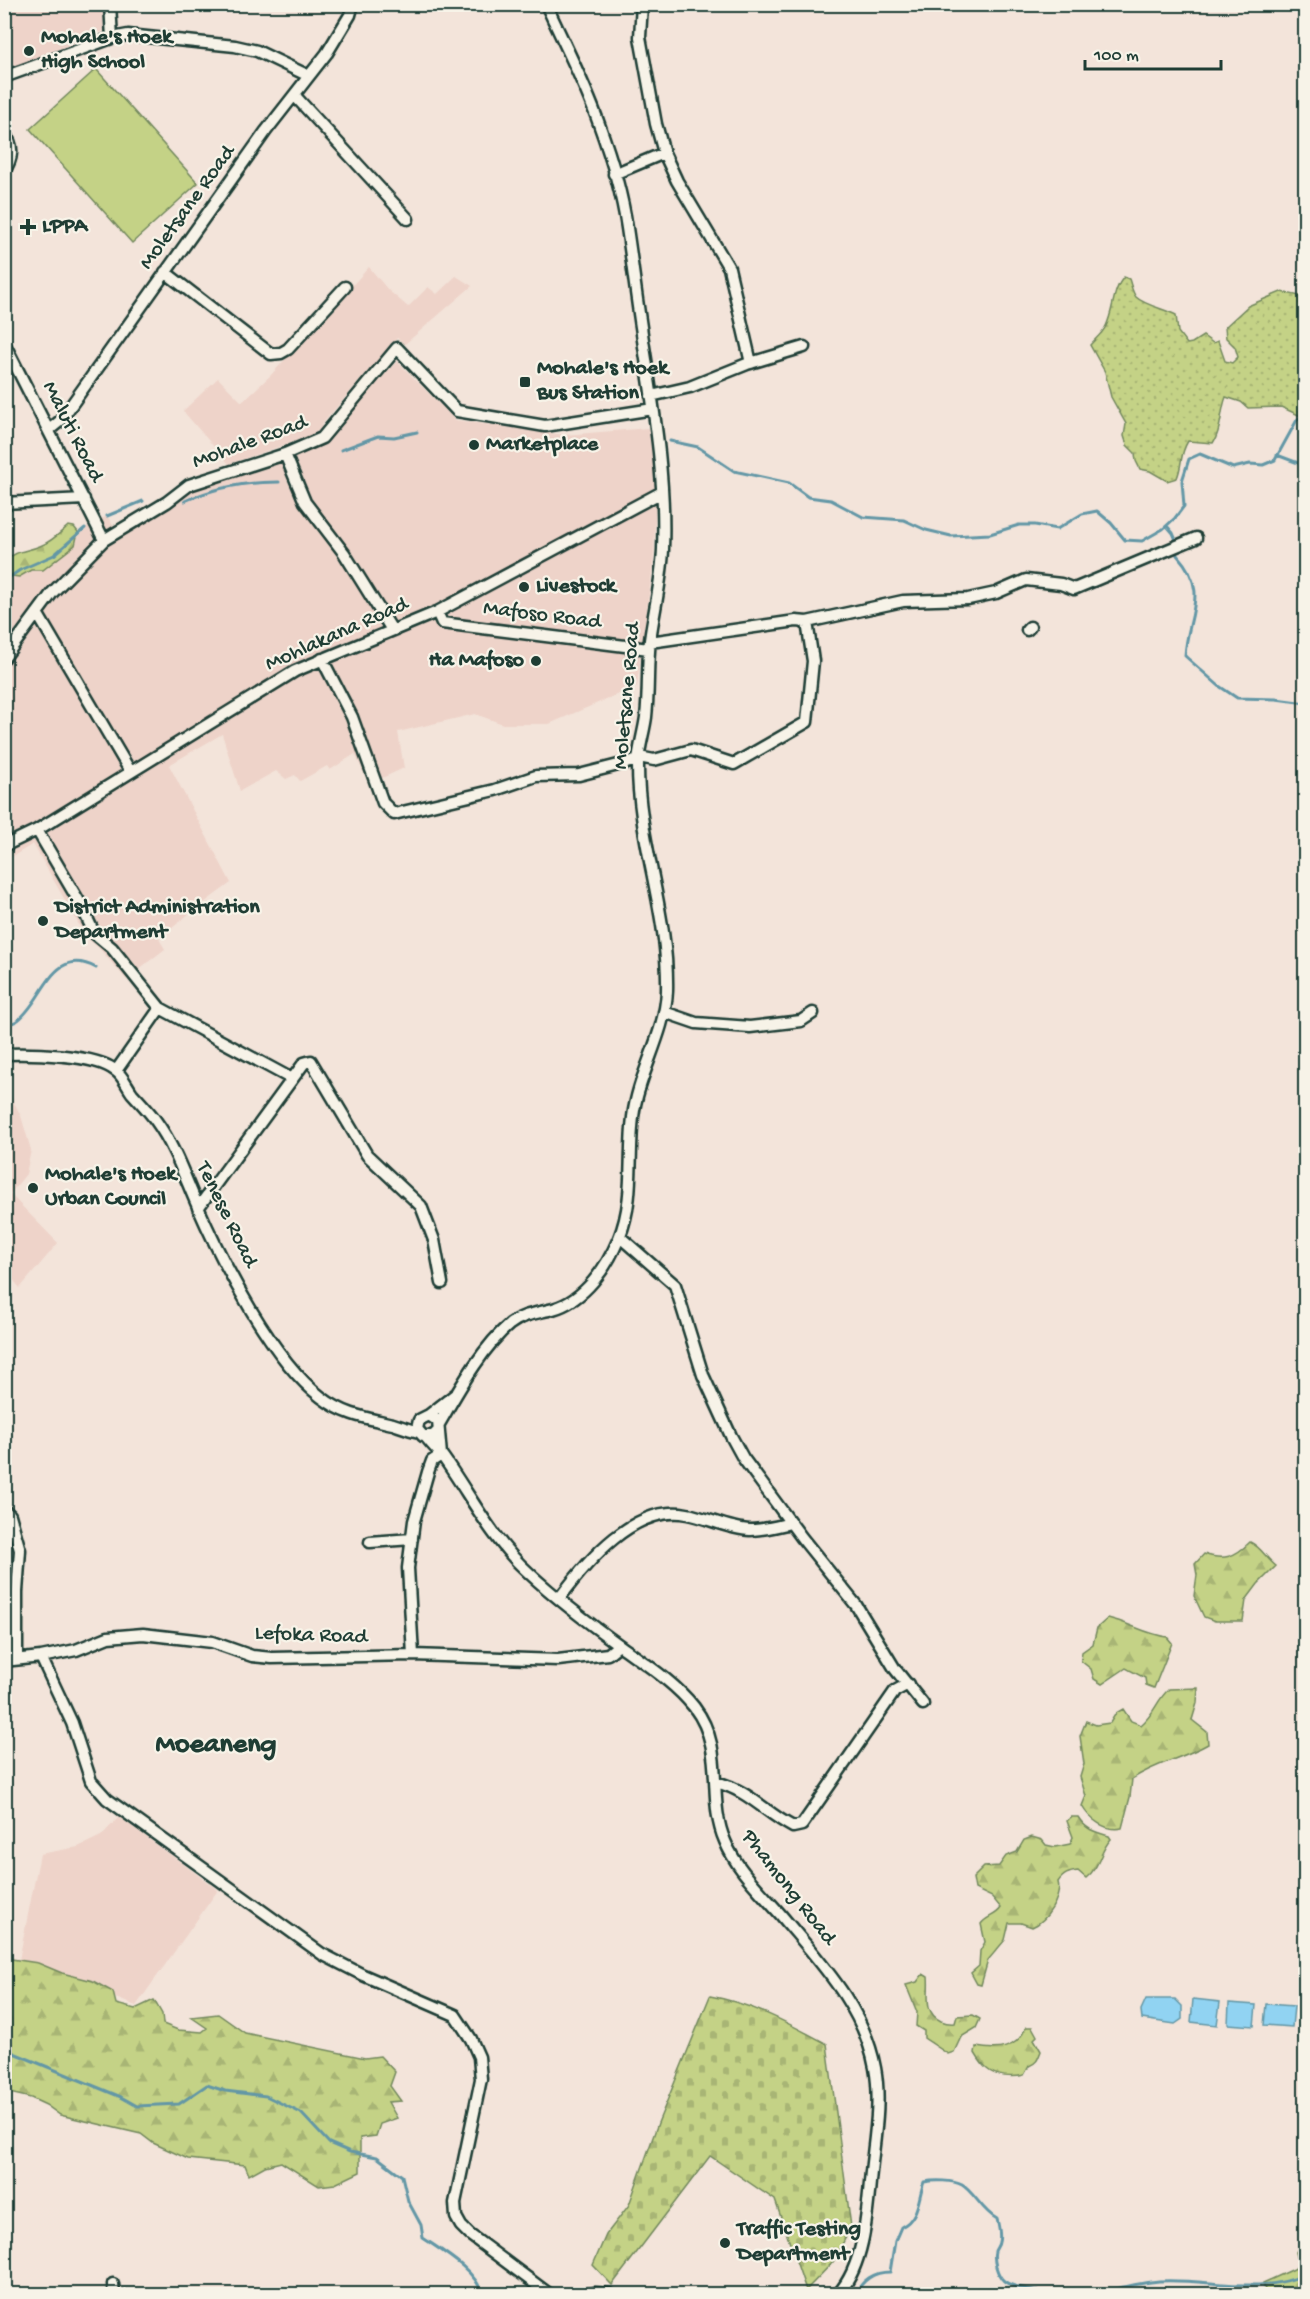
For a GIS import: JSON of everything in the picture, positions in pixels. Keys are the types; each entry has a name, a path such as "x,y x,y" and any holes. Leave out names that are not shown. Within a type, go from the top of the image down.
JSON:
{"street":[{"path":"110,4 112,38"},
{"name":"Moletsane Road","path":"49,429 60,421 266,131 327,53 350,15 353,4"},
{"name":"Moletsane Road","path":"439,1428 456,1394 483,1356 512,1323 528,1315 559,1308 586,1289 601,1274 620,1237 628,1212 631,1193 629,1153 634,1106 667,996 667,962 640,798 638,759 646,718 650,646 663,551 662,492 653,409 627,225 614,174 599,123 585,87 546,4"},
{"path":"642,4 640,37 656,124 664,153 677,181 729,268 751,363"},
{"path":"4,77 112,38 138,36 235,46 257,51 309,76"},
{"path":"295,96 408,219"},
{"path":"4,134 8,137 12,151 10,161 4,171"},
{"path":"614,174 664,153"},
{"path":"165,272 271,354 281,353 288,349 345,286"},
{"name":"Maluti Road","path":"4,343 104,540"},
{"path":"651,396 690,387 751,363 804,346"},
{"name":"Mohale Road","path":"4,658 52,593 104,540 167,502 189,485 285,454 322,438 397,348 457,411 545,426 653,409"},
{"path":"285,454 305,502 344,553 392,630"},
{"name":"Mohlakana Road","path":"6,844 37,830 295,671 437,612 662,492"},
{"path":"4,503 84,499"},
{"path":"650,646 694,635 741,631 796,621 807,622 903,600 968,599 996,593 1026,580 1061,584 1074,590 1196,538"},
{"name":"Mafoso Road","path":"437,612 442,623 650,646"},
{"path":"37,613 130,771"},
{"path":"322,659 352,717 382,803 394,814 495,790 536,776 579,775 638,759 654,760 691,750 734,764 807,722 813,661 807,622"},
{"path":"37,830 80,903 94,933 112,948 160,1008 292,1079"},
{"path":"4,1054 26,1053 69,1057 100,1064 116,1071 160,1008"},
{"path":"664,1012 696,1023 750,1027 801,1021 813,1013"},
{"path":"198,1208 304,1063 311,1061 367,1155 421,1206 435,1240 442,1282"},
{"name":"Tenese Road","path":"116,1071 156,1121 182,1168 198,1208 230,1272 286,1362 321,1397 342,1410 366,1420 400,1426 422,1435"},
{"path":"620,1237 675,1285 703,1375 730,1436 743,1458 856,1605 895,1669 923,1704"},
{"name":"Moletsane Road","path":"424,1418 456,1394"},
{"path":"424,1418 435,1418 439,1428 433,1436 422,1435 417,1426 424,1418"},
{"name":"Tenese Road","path":"400,1426 406,1422 424,1418"},
{"name":"Phamong Road","path":"439,1428 441,1455"},
{"name":"Phamong Road","path":"422,1435 441,1455 487,1526 510,1555 559,1599 653,1670 693,1707 702,1720 710,1739 715,1761 719,1824 730,1852 837,1983 857,2015 875,2068 876,2114 869,2188 860,2247 855,2269 838,2295"},
{"path":"413,1656 408,1568 414,1521 432,1461 441,1455"},
{"path":"4,1510 10,1515 20,1550 17,1592 17,1659"},
{"path":"559,1599 580,1570 598,1553 632,1525 652,1518 669,1513 685,1514 749,1530 791,1523"},
{"path":"370,1542 412,1539"},
{"name":"Lefoka Road","path":"4,1661 76,1650 108,1637 142,1634 212,1642 252,1656 272,1658 413,1656 569,1659 608,1654 619,1645"},
{"path":"41,1657 72,1723 91,1781 107,1799 322,1954 363,1975 456,2015 479,2057 481,2079 461,2165 455,2203 456,2217 460,2226 470,2235 549,2295"},
{"path":"716,1782 747,1794 782,1822 793,1827 802,1825 895,1690 908,1684"},
{"path":"587,2295 595,2293 609,2295"}],"shaded area":[{"name":"Mohale's Hoek High School","path":"5,4 102,5 104,31 5,71"},
{"path":"369,267 388,290 408,307 428,287 437,294 456,276 472,286 405,344 397,338 321,425 323,428 310,436 229,464 183,411 218,378 242,402 270,376"},
{"path":"397,361 455,420 565,435 648,428 656,481 654,556 637,686 549,724 503,724 475,714 398,732 404,768 369,784 355,754 330,770 327,766 300,781 295,775 286,779 276,771 240,791 222,734 169,765 231,883 159,939 165,949 126,979 86,937 33,844 5,861 5,581 20,570 71,542 85,528 107,516 120,536 194,490 292,459 326,439"},
{"path":"4,1072 11,1078 6,1087 21,1116 31,1150 26,1174 10,1194 58,1243 20,1288 5,1270"},
{"path":"119,1817 218,1890 136,2006 19,1960 40,1854 78,1847 101,1836"}],"green space":[{"path":"96,69 198,183 132,243 30,129"},
{"path":"1124,277 1129,279 1136,297 1140,300 1176,315 1178,332 1187,344 1203,336 1213,343 1218,341 1225,361 1232,363 1238,357 1235,347 1226,338 1225,327 1248,306 1281,292 1305,297 1305,412 1301,416 1281,407 1248,408 1241,402 1226,397 1218,432 1213,443 1188,441 1183,451 1177,478 1167,481 1150,471 1140,469 1135,453 1127,445 1124,436 1126,424 1111,397 1105,372 1090,345 1106,326 1117,288"},
{"path":"68,526 74,527 78,532 75,545 43,570 31,570 19,577 5,575 5,561 9,557 44,544"},
{"path":"1250,1542 1276,1566 1246,1600 1243,1621 1215,1621 1204,1617 1194,1596 1197,1575 1195,1564 1204,1554 1218,1557 1229,1556"},
{"path":"1108,1618 1167,1637 1172,1643 1154,1688 1146,1685 1145,1678 1126,1668 1102,1684 1094,1679 1091,1669 1081,1661 1082,1652 1093,1644 1097,1628"},
{"path":"1198,1688 1192,1720 1207,1732 1208,1744 1151,1768 1132,1779 1122,1828 1110,1828 1094,1820 1082,1806 1086,1796 1080,1777 1084,1764 1080,1736 1086,1721 1096,1725 1110,1723 1116,1713 1123,1709 1131,1721 1141,1725 1169,1689"},
{"path":"1071,1817 1078,1817 1088,1828 1109,1836 1111,1839 1097,1864 1086,1878 1078,1871 1062,1877 1058,1882 1058,1895 1052,1908 1038,1924 1032,1927 1021,1923 1009,1923 1005,1940 988,1960 981,1985 977,1984 971,1973 979,1966 980,1951 985,1942 981,1924 1001,1908 992,1897 975,1889 973,1878 984,1867 999,1866 1006,1856 1017,1852 1024,1840 1032,1837 1055,1847 1070,1844 1073,1837 1067,1821"},
{"path":"5,1958 38,1963 62,1973 93,1981 113,1992 116,2004 135,2009 154,2000 162,2014 163,2024 178,2030 202,2032 207,2028 191,2017 218,2014 245,2033 365,2058 380,2056 395,2072 390,2086 401,2101 388,2102 397,2118 380,2124 376,2136 360,2138 360,2172 335,2184 319,2186 281,2162 265,2166 249,2175 245,2165 188,2159 153,2143 141,2134 60,2115 31,2098 5,2092"},
{"path":"923,1974 928,1977 929,2007 935,2017 949,2023 955,2023 957,2016 973,2015 980,2019 976,2028 961,2037 954,2052 948,2054 924,2038 924,2031 916,2026 917,2012 906,1985 917,1982"},
{"path":"710,1996 756,2009 827,2044 851,2227 833,2262 806,2290 775,2200 710,2156 612,2285 593,2265 606,2235 629,2205 658,2123"},
{"path":"1026,2027 1032,2027 1037,2036 1034,2039 1041,2051 1037,2060 1029,2066 1024,2075 1010,2077 1000,2075 985,2067 975,2053 976,2047 991,2049 1005,2047 1017,2040"},
{"path":"1305,2234 1305,2294 1266,2294 1263,2283 1299,2265 1296,2252"}],"water":[{"path":"1146,1999 1175,1999 1182,2006 1182,2019 1175,2024 1142,2019 1141,2010"},
{"path":"1193,1999 1220,2002 1217,2025 1191,2022"},
{"path":"1229,2003 1256,2005 1254,2026 1228,2024"},
{"path":"1266,2004 1294,2006 1292,2027 1264,2025"}],"waterway":[{"path":"670,441 698,447 734,471 789,483 808,497 831,500 863,517 904,520 926,530 951,536 990,534 1019,525 1057,529 1082,514 1097,511 1125,540 1142,541 1163,529 1184,506 1182,481 1189,459 1200,454 1233,468 1250,464 1263,465 1275,460 1297,420 1306,413"},
{"path":"341,450 378,436 394,437 417,432"},
{"path":"1277,455 1306,466"},
{"path":"185,501 231,486 279,482"},
{"path":"107,516 143,501"},
{"path":"1167,526 1176,540"},
{"path":"4,581 20,570 54,555 85,528"},
{"path":"1177,555 1193,581 1195,593 1185,656 1219,686 1237,698 1276,699 1306,703"},
{"path":"4,1025 17,1021 27,1011 59,969 69,963 81,963 96,968"},
{"path":"4,2049 121,2097 137,2106 179,2104 207,2085 225,2091 266,2096 301,2113 329,2143 350,2152 377,2157 402,2176 408,2201 421,2225 423,2238 449,2255 466,2270 473,2277 482,2294"},
{"path":"855,2294 869,2278 878,2273 890,2272 895,2241 901,2227 915,2213 924,2182 938,2181 962,2185 997,2219 1000,2237 995,2259 1004,2281 1013,2286 1044,2294"},
{"path":"1096,2293 1159,2281 1234,2285 1271,2284 1306,2274"}],"place":[{"name":"Mohale's Hoek High School","path":"29,51"},
{"name":"LPPA","path":"28,227"},
{"name":"Mohale's Hoek Bus Station","path":"525,382"},
{"name":"Marketplace","path":"474,445"},
{"name":"Livestock","path":"524,587"},
{"name":"Ha Mafoso","path":"536,661"},
{"name":"District Administration Department","path":"43,921"},
{"name":"Mohale's Hoek Urban Council","path":"33,1188"},
{"name":"Traffic Testing Department","path":"725,2243"}],"district":[{"name":"Moeaneng","path":"216,1745"}]}
